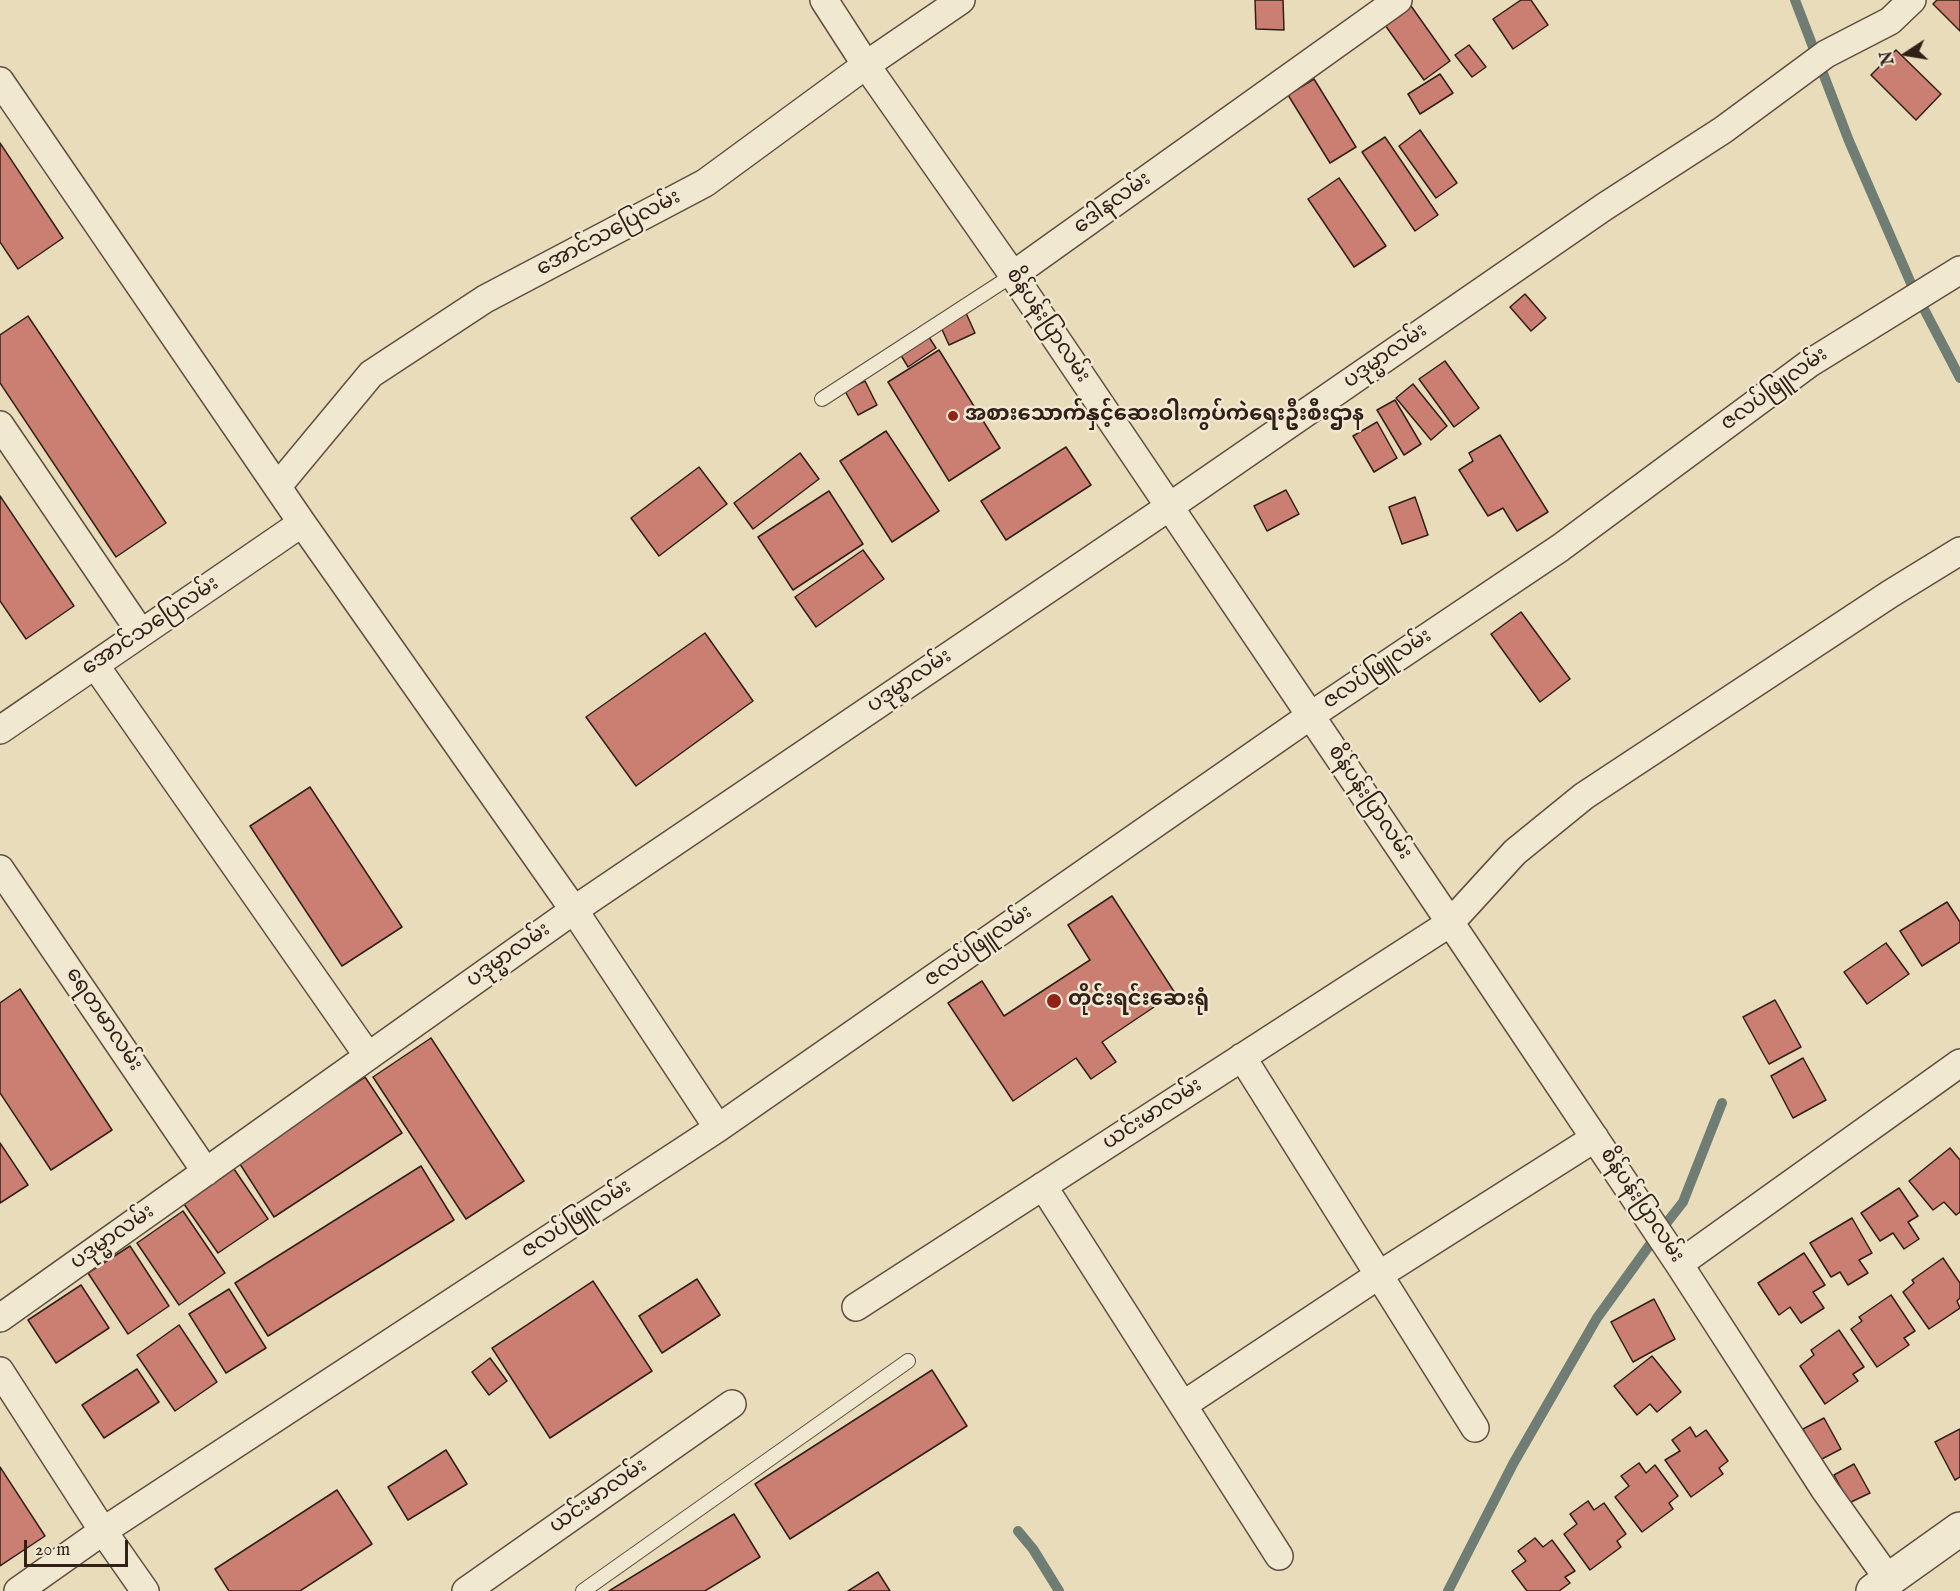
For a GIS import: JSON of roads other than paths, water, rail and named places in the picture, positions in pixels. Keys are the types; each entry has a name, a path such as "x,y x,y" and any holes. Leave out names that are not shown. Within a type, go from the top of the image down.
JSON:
{"street":[{"name":"စိန်ပန်းပြာလမ်း","path":"824,0 866,65 1013,275 1680,1264 1826,1490 1881,1585"},
{"name":"အောင်သပြေလမ်း","path":"278,486 371,374 485,299 705,183 866,65 961,0"},
{"name":"ဒေါနလမ်း","path":"1013,275 1398,0"},
{"name":"ပဒုမ္မာလမ်း","path":"0,1318 574,910 1169,507 1604,207 1723,130 1826,54 1890,21 1912,0"},
{"path":"0,81 302,523 574,910 718,1128"},
{"name":"ဇလပ်ဖြူလမ်း","path":"18,1591 103,1531 718,1128 1310,716 1560,548 1810,363 1960,270"},
{"path":"0,425 141,633"},
{"name":"အောင်သပြေလမ်း","path":"0,730 302,523"},
{"name":"ယင်းမာလမ်း","path":"856,1307 1450,923 1515,852 1584,796 1960,551"},
{"path":"95,665 368,1056"},
{"name":"ရေတမာလမ်း","path":"0,869 206,1172"},
{"path":"1242,1057 1475,1428"},
{"path":"1680,1264 1960,1063"},
{"path":"1183,1405 1379,1275 1595,1138"},
{"path":"1043,1186 1280,1556"},
{"path":"0,1371 103,1531 145,1591"},
{"name":"ယင်းမာလမ်း","path":"466,1591 732,1404"},
{"path":"1881,1585 1960,1529"}],"lane":[{"name":"ဒေါနလမ်း","path":"822,399 1013,275"},
{"path":"583,1591 908,1361"}],"waterway":[{"path":"1795,0 1849,141 1913,288 1960,378"},
{"path":"1448,1591 1513,1464 1597,1318 1683,1202 1722,1103"},
{"path":"1018,1531 1033,1549 1059,1591"}],"place":[{"name":"အစားသောက်နှင့်ဆေးဝါးကွပ်ကဲရေးဦးစီးဌာန","path":"953,416"},
{"name":"တိုင်းရင်းဆေးရုံ","path":"1054,1001"}]}
